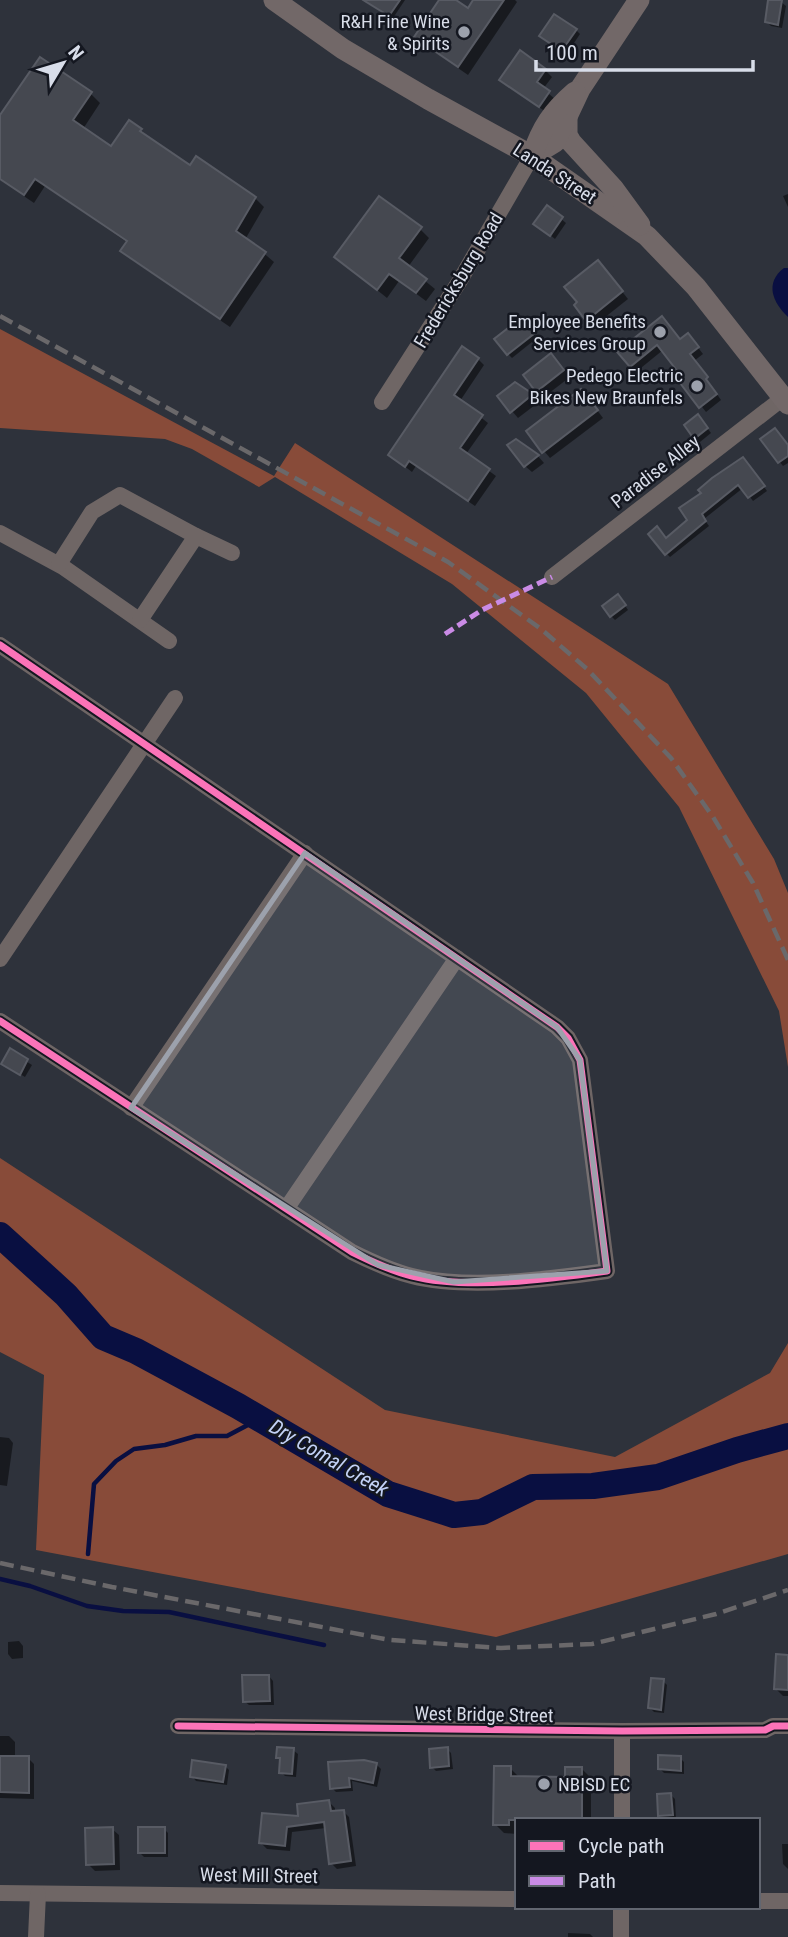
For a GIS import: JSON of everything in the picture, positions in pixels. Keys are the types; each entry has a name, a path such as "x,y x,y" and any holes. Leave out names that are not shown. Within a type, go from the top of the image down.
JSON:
{"main road":[{"name":"Landa Street","path":"274,0 343,49 532,156 647,236 696,287 786,401"},
{"name":"Fredericksburg Road","path":"532,156 555,142 580,89 639,0"},
{"name":"Fredericksburg Road","path":"532,156 540,132 556,108 580,89"},
{"path":"567,118 567,135 571,142 623,201 647,236"}],"street":[{"name":"Fredericksburg Road","path":"382,402 452,292 532,156"},
{"name":"Paradise Alley","path":"552,577 786,401"},
{"path":"59,564 92,512 120,495 232,553"},
{"path":"0,533 59,564 169,641"},
{"path":"140,620 196,536"},
{"path":"0,645 557,1027 568,1038 580,1060 607,1271 499,1281 454,1282 414,1277 378,1265 352,1252 0,1021"},
{"path":"0,959 175,698"},
{"path":"131,1108 305,853"},
{"path":"286,1209 457,958"},
{"name":"West Bridge Street","path":"178,1726 622,1731 765,1730 773,1726 788,1726"},
{"name":"West Bridge Street","path":"765,1730 774,1735 788,1735"},
{"path":"622,1731 622,1818"},
{"name":"West Mill Street","path":"0,1893 515,1899"},
{"path":"36,1937 38,1894"},
{"path":"760,1901 788,1901"},
{"path":"621,1909 621,1937"}],"highlighted area":[{"path":"305,853 557,1027 580,1060 607,1271 454,1282 378,1265 131,1108"}],"shaded area":[{"path":"784,268 788,268 788,317 778,306 773,293 774,280"},
{"path":"0,329 274,476 295,443 668,684 774,859 788,893 788,1067 779,1011 679,807 586,693 452,584 275,477 259,487 192,449 165,439 0,428"},
{"path":"0,1158 385,1410 615,1457 770,1373 788,1343 788,1554 496,1637 36,1550 44,1375 0,1352"}],"building":[{"path":"363,0 400,0 389,16"},
{"path":"439,0 456,0 468,8 473,0 504,0 458,67 414,37"},
{"path":"768,0 782,0 778,25 765,22"},
{"path":"554,14 577,29 560,50 539,36"},
{"path":"520,50 546,69 537,82 550,91 539,107 499,80"},
{"path":"40,57 92,92 73,120 111,146 129,120 142,129 140,131 190,165 196,156 256,197 236,231 266,252 220,319 120,251 127,241 35,179 24,195 0,179 0,115"},
{"path":"379,196 422,227 399,258 427,279 416,293 389,274 377,290 334,257"},
{"path":"547,205 563,217 550,236 533,224"},
{"path":"598,260 623,291 586,321 574,305 577,302 564,287"},
{"path":"662,316 680,339 688,333 699,347 690,354 717,394 699,408 677,379 681,376 657,345 630,367 617,352"},
{"path":"522,317 535,333 507,355 494,339"},
{"path":"462,346 479,358 454,395 483,415 460,448 490,469 468,501 409,461 405,467 388,455"},
{"path":"551,353 564,370 536,392 523,375"},
{"path":"515,382 533,394 510,413 497,396"},
{"path":"581,389 598,410 542,453 526,431"},
{"path":"698,414 708,428 694,439 684,425"},
{"path":"775,428 788,445 788,456 778,463 760,439"},
{"path":"516,439 539,455 524,467 507,445"},
{"path":"743,457 765,486 748,498 738,485 702,514 706,521 665,555 648,534 657,526 666,538 687,520 679,508 701,493 698,490 712,478"},
{"path":"618,594 626,605 610,617 602,606"},
{"path":"10,1048 28,1059 20,1075 1,1064"},
{"path":"776,1654 788,1655 788,1690 774,1689"},
{"path":"242,1675 269,1675 270,1701 243,1702"},
{"path":"651,1678 664,1679 661,1710 648,1708"},
{"path":"277,1747 294,1748 292,1774 279,1773 280,1758 276,1758"},
{"path":"448,1747 449,1766 430,1768 429,1749"},
{"path":"658,1755 681,1756 681,1771 658,1769"},
{"path":"0,1756 29,1756 29,1793 0,1792"},
{"path":"192,1760 226,1765 223,1782 190,1777"},
{"path":"364,1760 377,1763 373,1783 349,1778 350,1787 330,1789 328,1762"},
{"path":"494,1766 511,1766 511,1776 565,1777 565,1767 582,1767 582,1818 515,1818 509,1820 509,1825 493,1825"},
{"path":"671,1793 673,1815 658,1816 657,1794"},
{"path":"329,1800 331,1811 344,1810 351,1861 329,1864 324,1822 287,1827 285,1846 259,1843 262,1813 298,1816 297,1804"},
{"path":"113,1827 114,1864 86,1865 85,1828"},
{"path":"138,1827 165,1827 165,1853 138,1853"}],"waterway":[{"name":"Dry Comal Creek","path":"0,1235 66,1295 103,1337 136,1351 238,1406 388,1494 454,1515 482,1512 533,1487 593,1486 658,1477 788,1436"},
{"path":"88,1554 94,1484 116,1461 134,1449 165,1445 196,1436 227,1436 259,1419"},
{"path":"0,1579 30,1586 87,1606 123,1611 169,1612 324,1645"}],"railway":[{"path":"0,316 448,562 541,629 587,669 671,758 713,817 753,883 788,960"},
{"path":"0,1563 390,1640 501,1648 592,1644 716,1614 788,1590"}],"marked path":[{"path":"445,634 482,610 552,577"}],"cycle path":[{"path":"0,645 557,1027 568,1038 580,1060 607,1271 483,1283 434,1280 382,1266 352,1252 0,1021"},
{"path":"178,1726 622,1731 765,1730 773,1726 788,1726"}],"place":[{"name":"R&H Fine Wine & Spirits","path":"464,32"},
{"name":"Employee Benefits Services Group","path":"660,332"},
{"name":"Pedego Electric Bikes New Braunfels","path":"697,386"},
{"name":"NBISD EC","path":"544,1784"}]}
